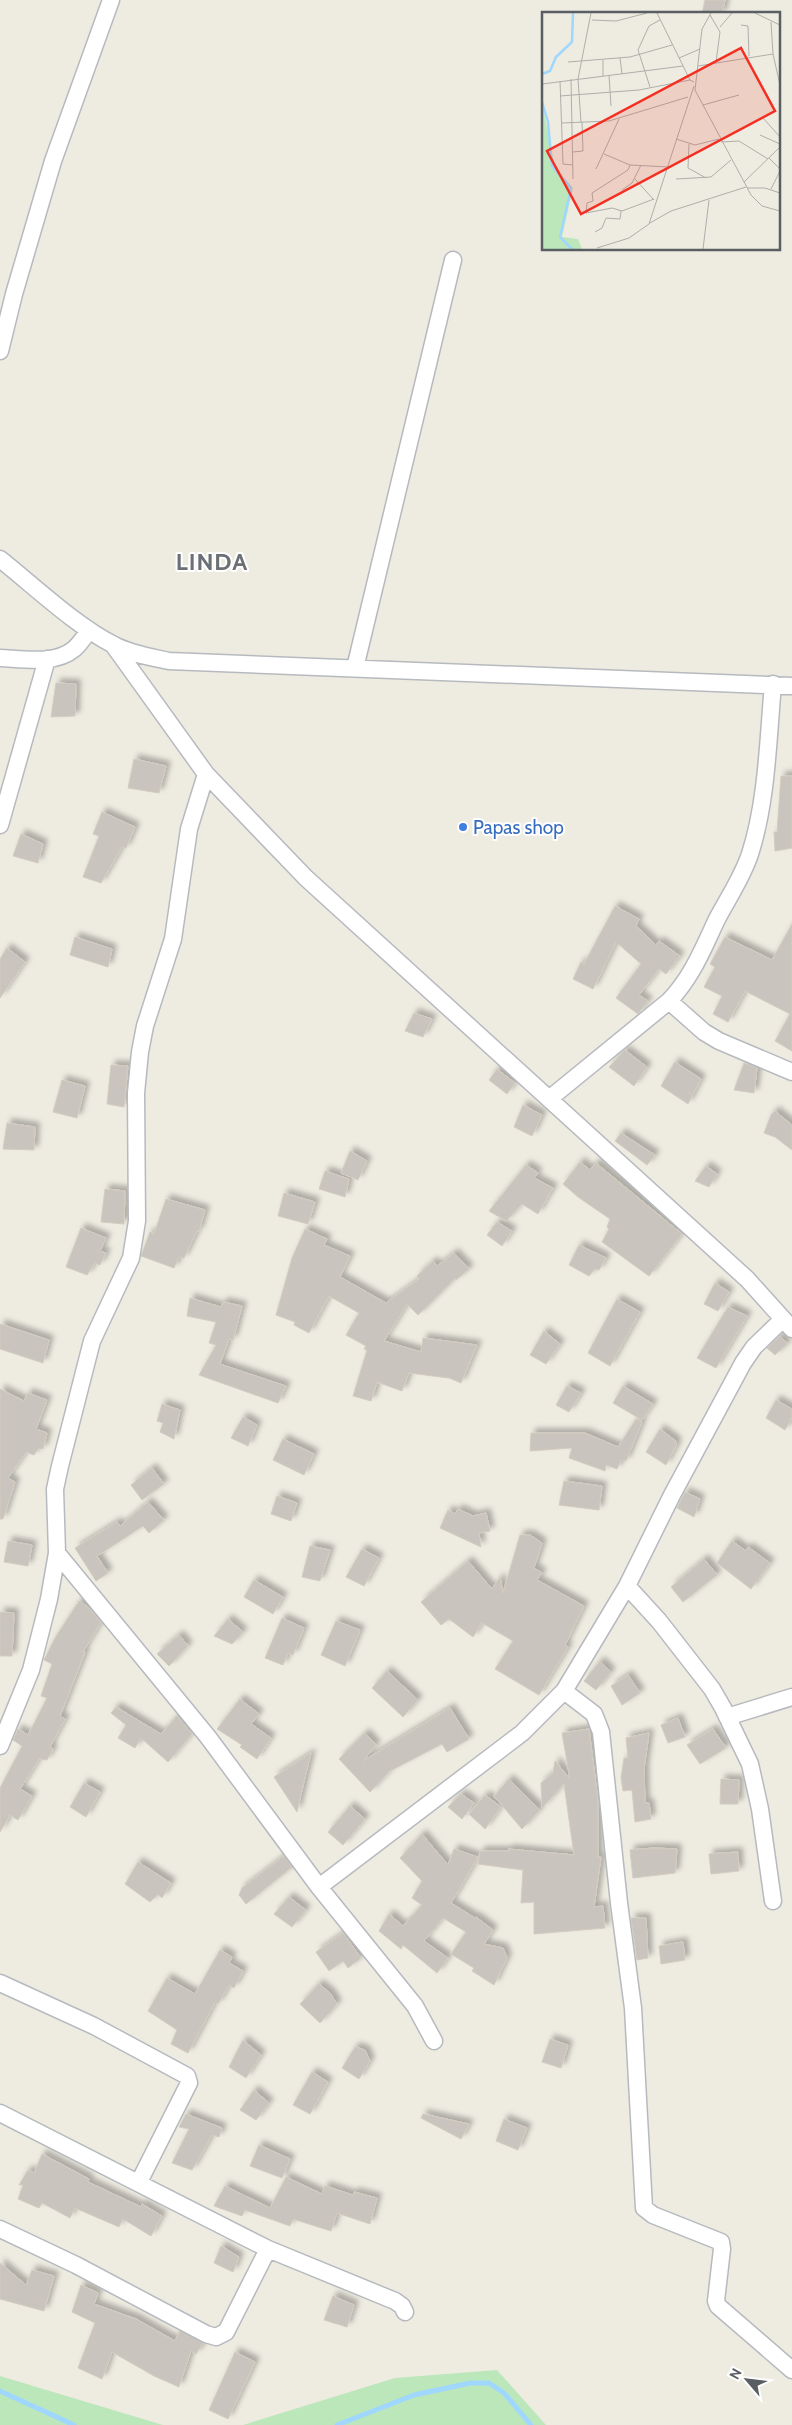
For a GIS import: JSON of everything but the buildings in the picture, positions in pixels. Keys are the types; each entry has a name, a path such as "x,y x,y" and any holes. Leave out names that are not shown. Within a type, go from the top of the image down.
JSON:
{"street":[{"path":"0,351 4,311 53,161 111,0"},
{"path":"355,668 453,260"},
{"path":"0,559 90,630 114,646 141,655 169,661 792,686"},
{"path":"0,658 47,659 66,654 76,648 90,630"},
{"path":"114,646 206,774 306,878 747,1279 788,1324 754,1347 743,1363 672,1495 627,1586 564,1691 522,1733 319,1887"},
{"path":"0,825 47,659"},
{"path":"549,1100 669,1001 680,989 702,953 749,856 758,819 766,767 773,684"},
{"path":"0,1746 31,1670 49,1599 57,1553 55,1489 92,1341 130,1258 135,1240 137,1221 136,1094 140,1052 145,1026 173,939 189,829 206,774"},
{"path":"669,1001 704,1032 719,1041 792,1072"},
{"path":"57,1553 208,1737 319,1887 415,2006 434,2041"},
{"path":"627,1586 688,1656 712,1689 753,1773 760,1808 773,1901"},
{"path":"564,1691 594,1714 601,1732 618,1903 634,2008 644,2208 653,2215 721,2242 722,2249 716,2301 718,2306 792,2370"},
{"path":"727,1717 792,1697"},
{"path":"0,1983 94,2026 187,2076 189,2083 139,2182"},
{"path":"0,2113 268,2249 395,2301 402,2306 405,2312"},
{"path":"0,2229 76,2265 206,2334 216,2337 226,2332 268,2249"}],"green space":[{"path":"497,2370 546,2425 243,2425 395,2378"},
{"path":"0,2376 163,2425 0,2425"}],"waterway":[{"path":"337,2425 414,2395 470,2383 489,2383 504,2393 531,2425"},
{"path":"0,2391 74,2425"}],"place":[{"name":"Papas shop","path":"463,827"}],"district":[{"name":"LINDA","path":"212,561"}]}
